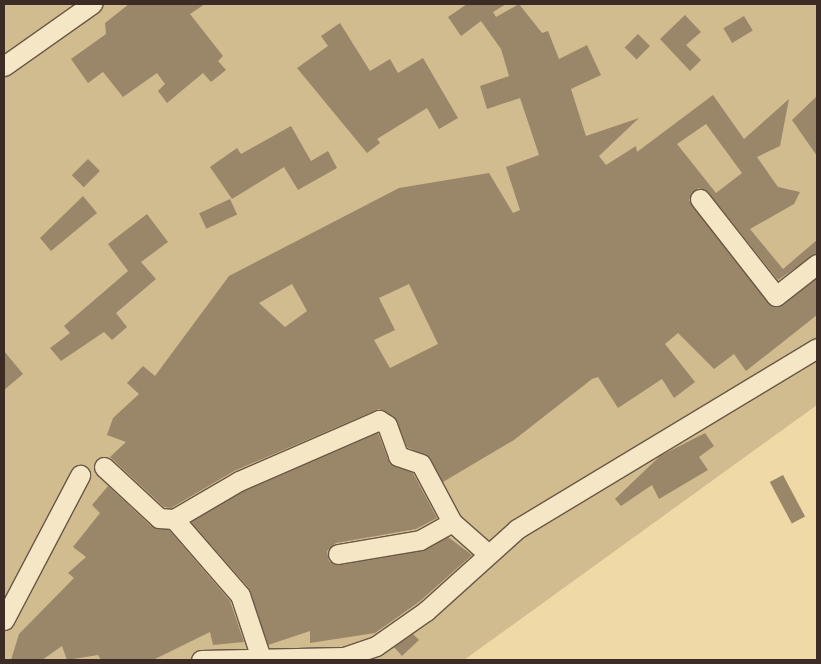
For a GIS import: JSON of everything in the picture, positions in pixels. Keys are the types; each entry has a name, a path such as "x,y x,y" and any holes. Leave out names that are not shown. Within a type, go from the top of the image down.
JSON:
{"street":[{"path":"4,66 92,4"},
{"path":"700,199 776,296 817,264"},
{"path":"201,660 344,657 376,646 426,611 487,553 572,493 817,348"},
{"path":"104,467 159,518 174,519 239,481 379,420 387,425 398,456 416,460 424,468 452,522 487,553"},
{"path":"4,620 80,475"},
{"path":"174,519 240,595 260,658"},
{"path":"338,554 420,540 452,522"}],"shaded area":[{"path":"4,4 817,4 817,405 464,660 4,660"}],"building":[{"path":"129,4 205,4 190,14 223,56 218,61 226,70 211,82 203,73 167,103 158,91 165,84 157,73 123,97 103,72 88,83 71,59 106,34 105,23"},
{"path":"467,4 506,4 493,12 496,17 519,4 542,33 548,31 559,59 587,45 601,75 571,89 586,136 639,118 599,156 606,165 636,146 637,152 713,95 744,139 789,99 780,146 757,157 778,187 800,192 794,204 750,229 783,269 817,240 817,253 778,280 708,192 698,188 689,200 771,306 783,305 817,278 817,315 746,371 734,354 714,369 678,333 665,344 695,382 674,398 662,379 618,408 598,377 592,379 514,440 443,482 430,458 407,447 397,421 379,409 234,471 171,508 164,507 110,457 126,442 107,435 113,418 139,394 127,383 143,366 155,376 229,276 399,188 489,173 513,213 520,210 506,167 539,155 520,98 487,109 480,86 509,76 501,49 481,21 461,36 448,17","holes":["706,124 742,173 716,193 677,144","292,284 307,311 285,327 259,303","409,284 438,344 390,368 374,340 395,330 379,298"]},
{"path":"685,15 701,32 686,45 701,60 690,71 660,39"},
{"path":"744,16 753,31 732,43 723,28"},
{"path":"340,23 370,71 390,59 398,73 423,58 458,118 439,129 427,108 377,139 380,143 367,153 297,68 328,46 321,36"},
{"path":"638,34 650,46 637,59 625,47"},
{"path":"817,96 817,156 792,120"},
{"path":"291,126 311,161 328,151 337,168 298,190 284,167 232,199 210,167 237,148 241,154"},
{"path":"88,159 100,171 84,187 72,175"},
{"path":"83,196 97,213 51,251 40,238"},
{"path":"230,199 237,214 206,229 199,213"},
{"path":"147,214 168,242 141,262 156,279 116,313 127,327 112,340 104,332 61,361 50,348 70,333 64,326 128,271 108,244"},
{"path":"4,351 23,374 4,390"},
{"path":"378,433 390,464 413,473 437,518 416,529 336,543 327,551 329,561 340,565 422,551 448,537 472,555 419,602 375,633 310,643 310,631 268,645 249,588 191,522 244,491"},
{"path":"705,433 714,446 699,457 708,470 659,499 652,485 621,506 615,499 660,456"},
{"path":"783,475 805,516 792,524 770,482"},
{"path":"108,486 151,526 169,530 230,601 244,642 213,645 210,632 153,660 101,660 98,655 67,660 62,646 42,660 11,660 19,634 74,578 68,573 86,557 73,547 100,513 92,505"},
{"path":"413,634 419,640 402,656 394,647"}]}
